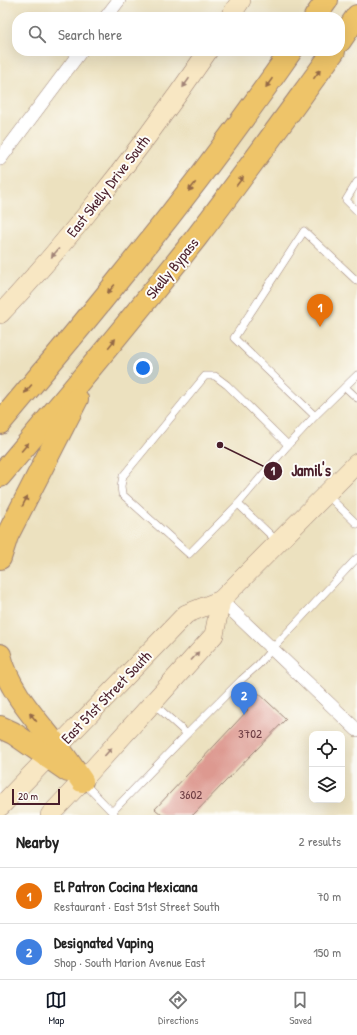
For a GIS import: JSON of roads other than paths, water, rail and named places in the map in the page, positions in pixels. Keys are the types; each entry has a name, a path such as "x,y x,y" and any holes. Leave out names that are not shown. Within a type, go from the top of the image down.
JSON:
{"highway":[{"path":"319,12 327,0"},
{"path":"345,34 357,16"},
{"path":"0,423 120,278 196,182 288,56"},
{"name":"Skelly Bypass","path":"0,476 94,364 210,220 330,56"},
{"path":"0,558 7,536 94,364"},
{"path":"0,655 10,682 53,752 82,781"},
{"path":"0,727 53,752"}],"main road":[{"path":"233,12 240,0"},
{"name":"East Skelly Drive South","path":"0,314 58,249 100,198 147,138 204,56"},
{"name":"East 51st Street South","path":"0,807 186,614 221,600 357,463"},
{"path":"50,815 214,635 221,600"}],"street":[{"path":"110,12 119,0"},
{"path":"0,159 77,56"},
{"path":"221,600 357,730"}],"lane":[{"path":"357,182 346,200 357,211"},
{"path":"315,416 234,338 304,231 357,281"},
{"path":"288,445 228,385 215,376 205,376 123,476 121,486 122,494 189,554 238,504 288,445 315,416 357,375"},
{"path":"345,387 357,398"},
{"path":"326,494 357,524"},
{"path":"238,504 278,542"},
{"path":"82,781 114,814 186,734 258,665 357,558"},
{"path":"153,703 186,734"}],"place":[{"name":"El Patron Cocina Mexicana","path":"320,327"},
{"name":"Jamil's","path":"220,445"},
{"name":"Designated Vaping","path":"244,715"}]}
